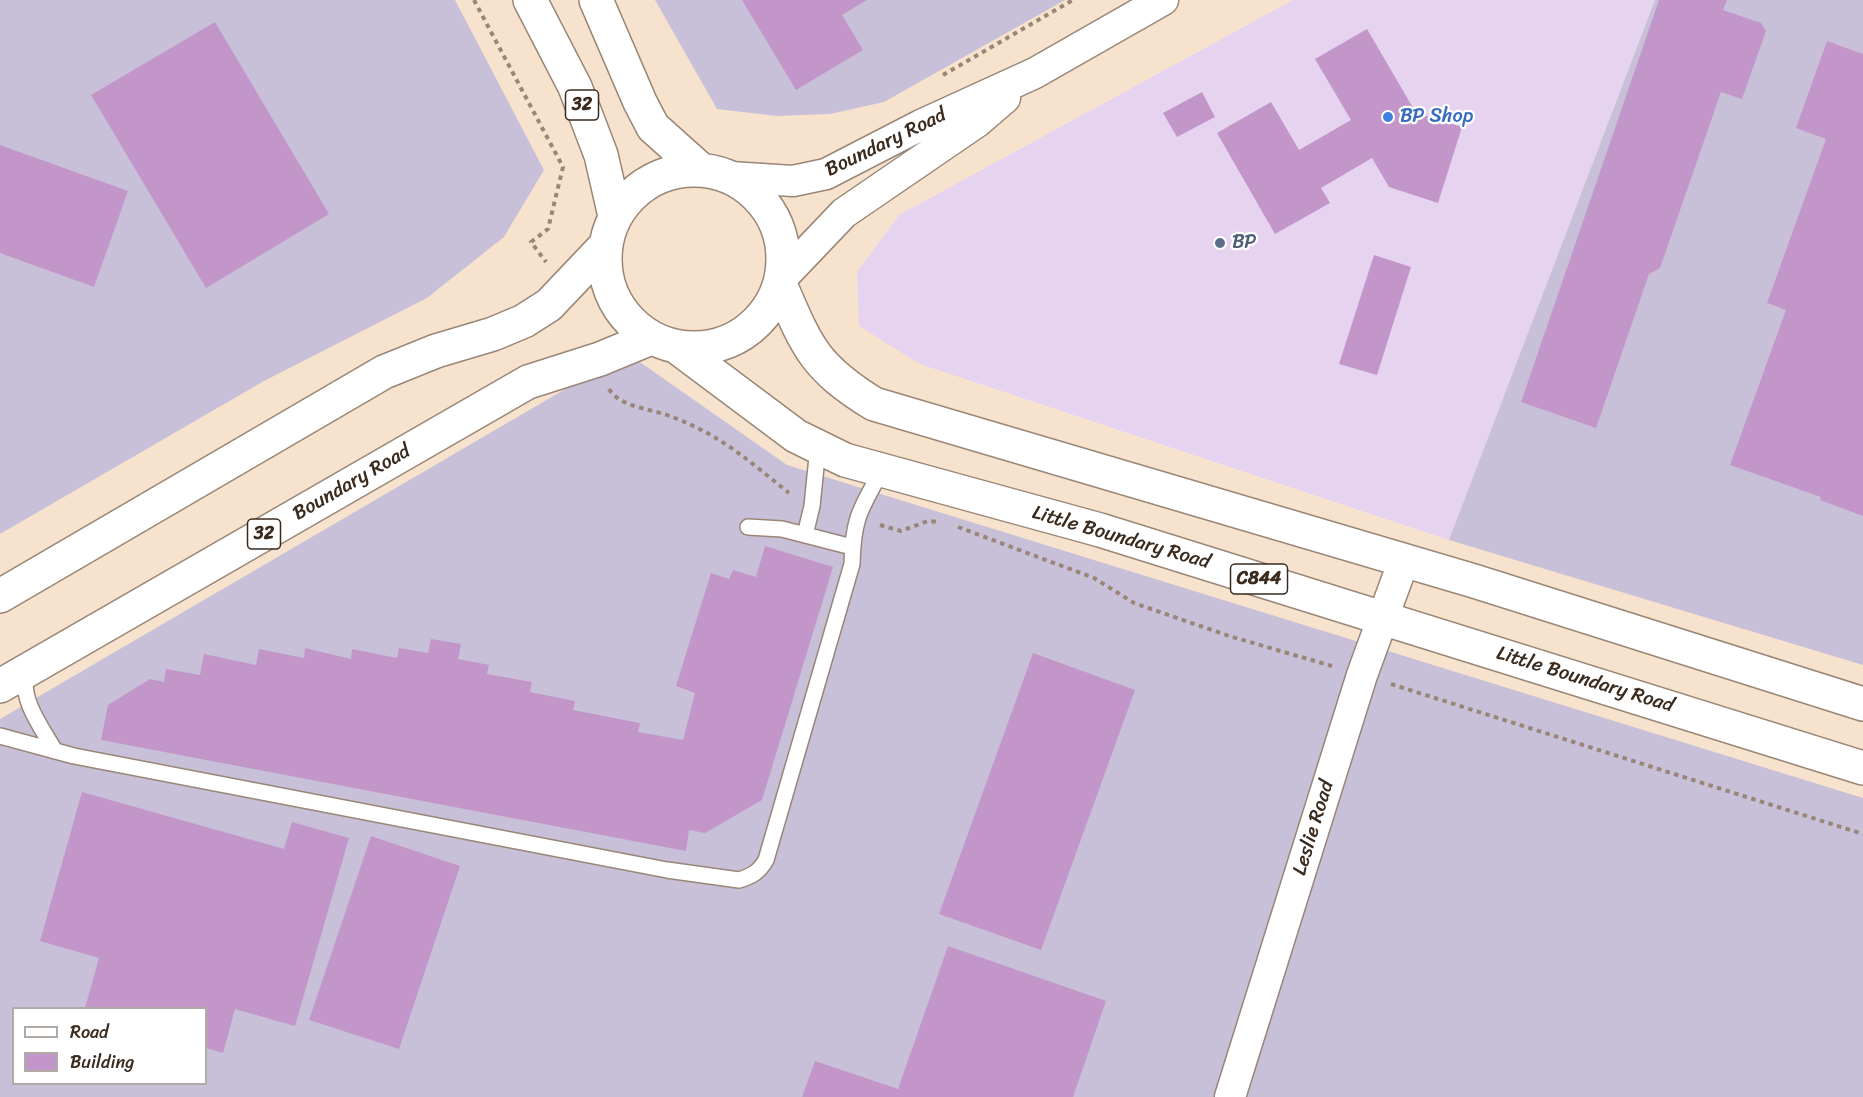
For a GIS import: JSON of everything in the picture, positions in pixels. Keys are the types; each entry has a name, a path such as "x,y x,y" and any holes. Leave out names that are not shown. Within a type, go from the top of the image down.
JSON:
{"main road":[{"name":"32","path":"530,0 575,87 601,155 611,231 606,273 614,298 630,321 664,342 710,347 740,335 765,313 780,282 785,256 782,239 774,219 756,194 716,174 653,126 640,102 596,0"},
{"path":"0,596 384,372 436,351 493,334 524,321 549,305 611,231 632,195 646,184 672,173 716,174"},
{"path":"780,282 807,345 824,368 843,385 874,404 1404,560 1858,701"},
{"name":"Little Boundary Road","path":"664,342 796,436 845,460 1100,530 1863,768"},
{"name":"Boundary Road","path":"13,678 528,382 664,342"}],"street":[{"name":"Boundary Road","path":"716,174 794,181 826,174 921,125 1035,73 1163,0"},
{"name":"Boundary Road","path":"780,282 844,213 977,122 1035,73"},
{"name":"Leslie Road","path":"1230,1097 1382,617 1404,560"}],"lane":[{"path":"805,535 812,506 818,447"},
{"path":"0,736 56,752 667,870 739,880 759,872 766,860 852,564 853,528 882,470"},
{"path":"748,527 782,528 852,547"},
{"path":"13,678 23,686 26,699 56,752"}],"path":[{"path":"943,75 1073,0"}],"shaded area":[{"path":"0,0 455,0 544,170 504,237 427,298 264,381 0,534"},
{"path":"655,0 1065,0 884,102 830,114 777,116 717,109"},
{"name":"BP","path":"1293,0 1655,0 1449,540 920,364 859,326 857,272 899,215"},
{"path":"1655,0 1863,0 1863,665 1449,540"},
{"path":"627,353 787,465 1863,798 1863,1097 0,1097 0,719"}],"building":[{"path":"742,0 867,0 842,15 863,50 796,90"},
{"path":"1659,0 1727,0 1723,10 1761,23 1766,31 1742,99 1721,92 1660,268 1649,274 1596,428 1521,402"},
{"path":"215,22 329,214 206,288 91,95"},
{"path":"1367,29 1416,113 1462,127 1438,203 1389,187 1372,158 1321,188 1330,203 1275,234 1217,133 1271,102 1299,150 1351,120 1315,59"},
{"path":"1827,41 1863,54 1863,516 1820,500 1821,497 1730,465 1786,310 1767,303 1826,139 1796,128"},
{"path":"1202,92 1215,117 1177,137 1163,113"},
{"path":"0,145 128,191 94,287 0,253"},
{"path":"1374,255 1411,267 1377,375 1339,364"},
{"path":"765,546 833,567 762,800 705,833 689,830 686,851 101,740 108,705 150,679 164,682 166,669 200,675 204,654 256,665 259,649 304,658 305,648 351,659 352,649 397,658 399,648 428,653 431,639 461,644 458,659 489,665 487,674 532,682 530,692 575,701 573,710 640,723 638,732 683,740 695,693 676,686 711,573 729,579 733,570 756,577"},
{"path":"1033,653 1135,690 1041,950 939,914"},
{"path":"82,792 284,849 292,822 349,838 295,1026 235,1009 223,1053 207,1048 207,1007 85,1007 99,958 40,941"},
{"path":"371,836 460,866 399,1049 309,1020"},
{"path":"948,946 1106,1001 1073,1097 802,1097 815,1061 898,1089"}],"place":[{"name":"BP Shop","path":"1388,117"},
{"name":"BP","path":"1220,243"}]}
